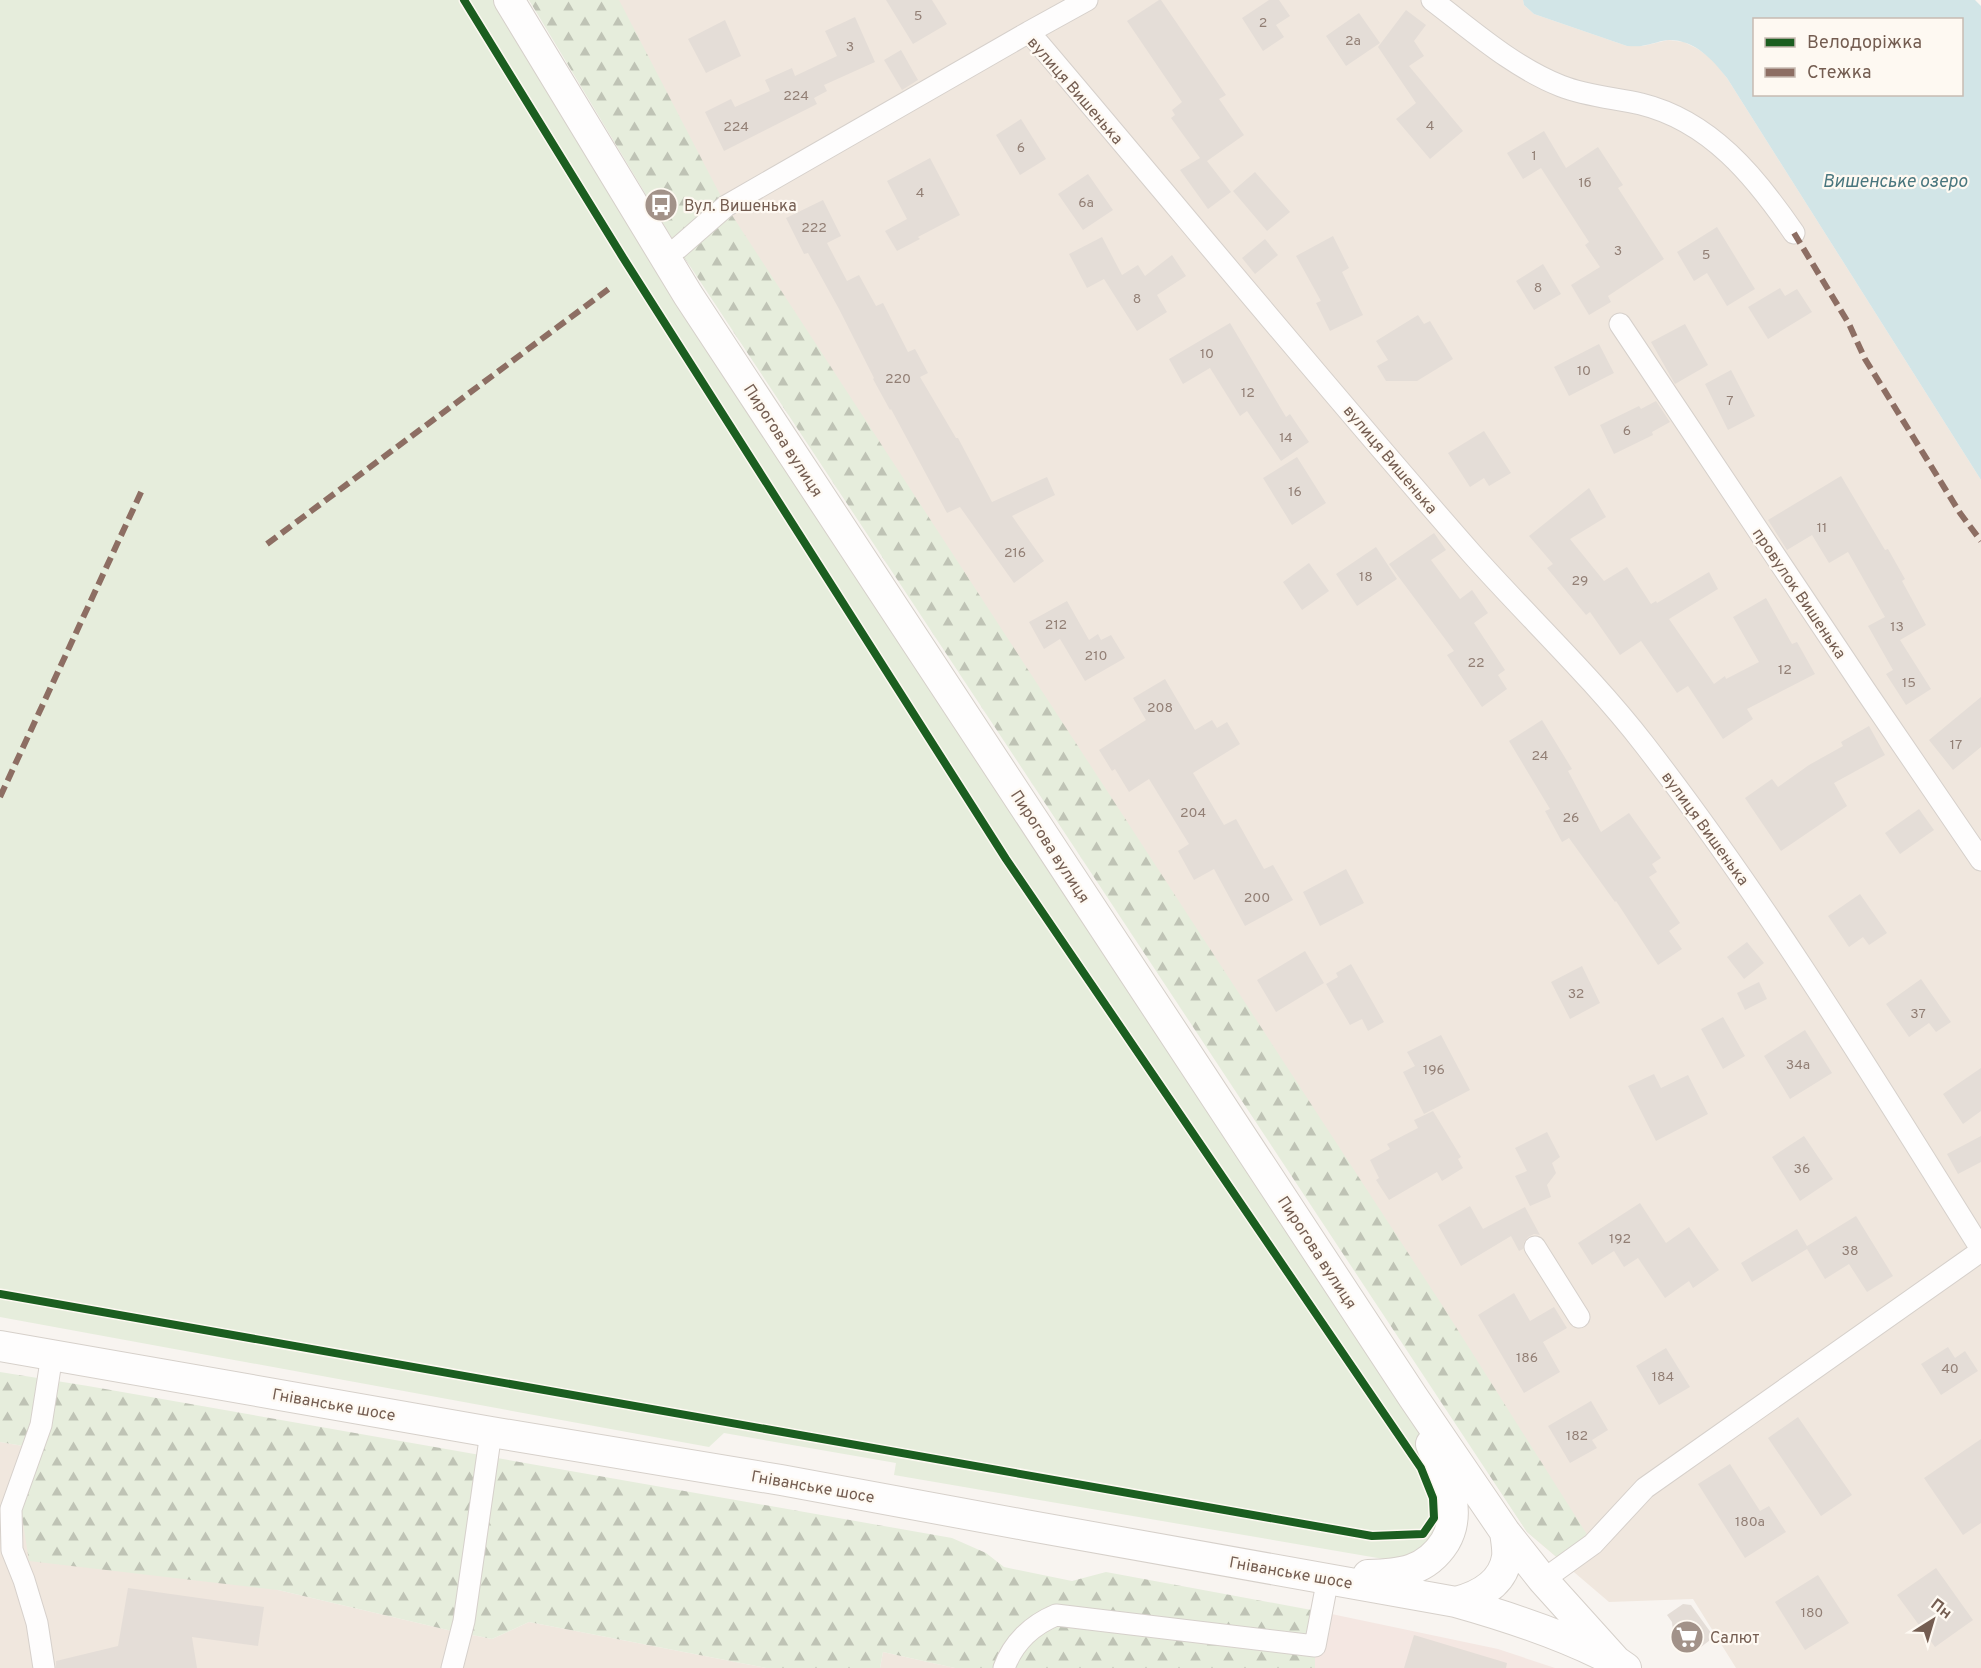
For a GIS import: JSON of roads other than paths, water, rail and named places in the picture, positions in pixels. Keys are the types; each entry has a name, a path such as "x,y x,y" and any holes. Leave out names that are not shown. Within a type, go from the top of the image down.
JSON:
{"main road":[{"name":"Пирогова вулиця","path":"509,0 664,257 1413,1397 1505,1532 1543,1580 1621,1665"},
{"name":"Гніванське шосе","path":"0,1346 491,1432 782,1480 1025,1526 1456,1602 1522,1621 1565,1637 1621,1665"},
{"path":"1328,1578 1398,1574 1413,1569 1428,1563 1440,1550 1448,1536 1453,1517 1452,1501 1413,1397"},
{"path":"1456,1602 1471,1598 1489,1588 1501,1575 1507,1557 1505,1532"}],"street":[{"path":"1029,32 1087,0"},
{"path":"1432,0 1507,57 1538,75 1577,91 1641,104 1690,123 1737,160 1755,180 1794,233"},
{"name":"вулиця Вишенька","path":"664,257 678,248 726,206 1029,32 1475,557 1599,691 1641,740 1737,870 1865,1063 1981,1250"},
{"name":"провулок Вишенька","path":"1620,324 1981,860"},
{"path":"1534,1247 1579,1317"},
{"path":"1543,1580 1593,1544 1645,1488 1981,1250"},
{"path":"44,1668 37,1623 12,1550 11,1509 41,1425 52,1355"},
{"path":"452,1668 464,1621 491,1432"},
{"path":"1004,1668 1014,1648 1026,1633 1040,1622 1056,1615 1316,1646 1328,1578"}],"water":[{"name":"Вишенське озеро","path":"1523,0 1975,0 1981,6 1981,480 1727,78 1715,64 1702,52 1687,43 1669,40 1641,46 1627,46 1534,14 1524,5"}],"place":[{"name":"Вул. Вишенька","path":"661,205"},
{"name":"Салют","path":"1687,1637"}]}
